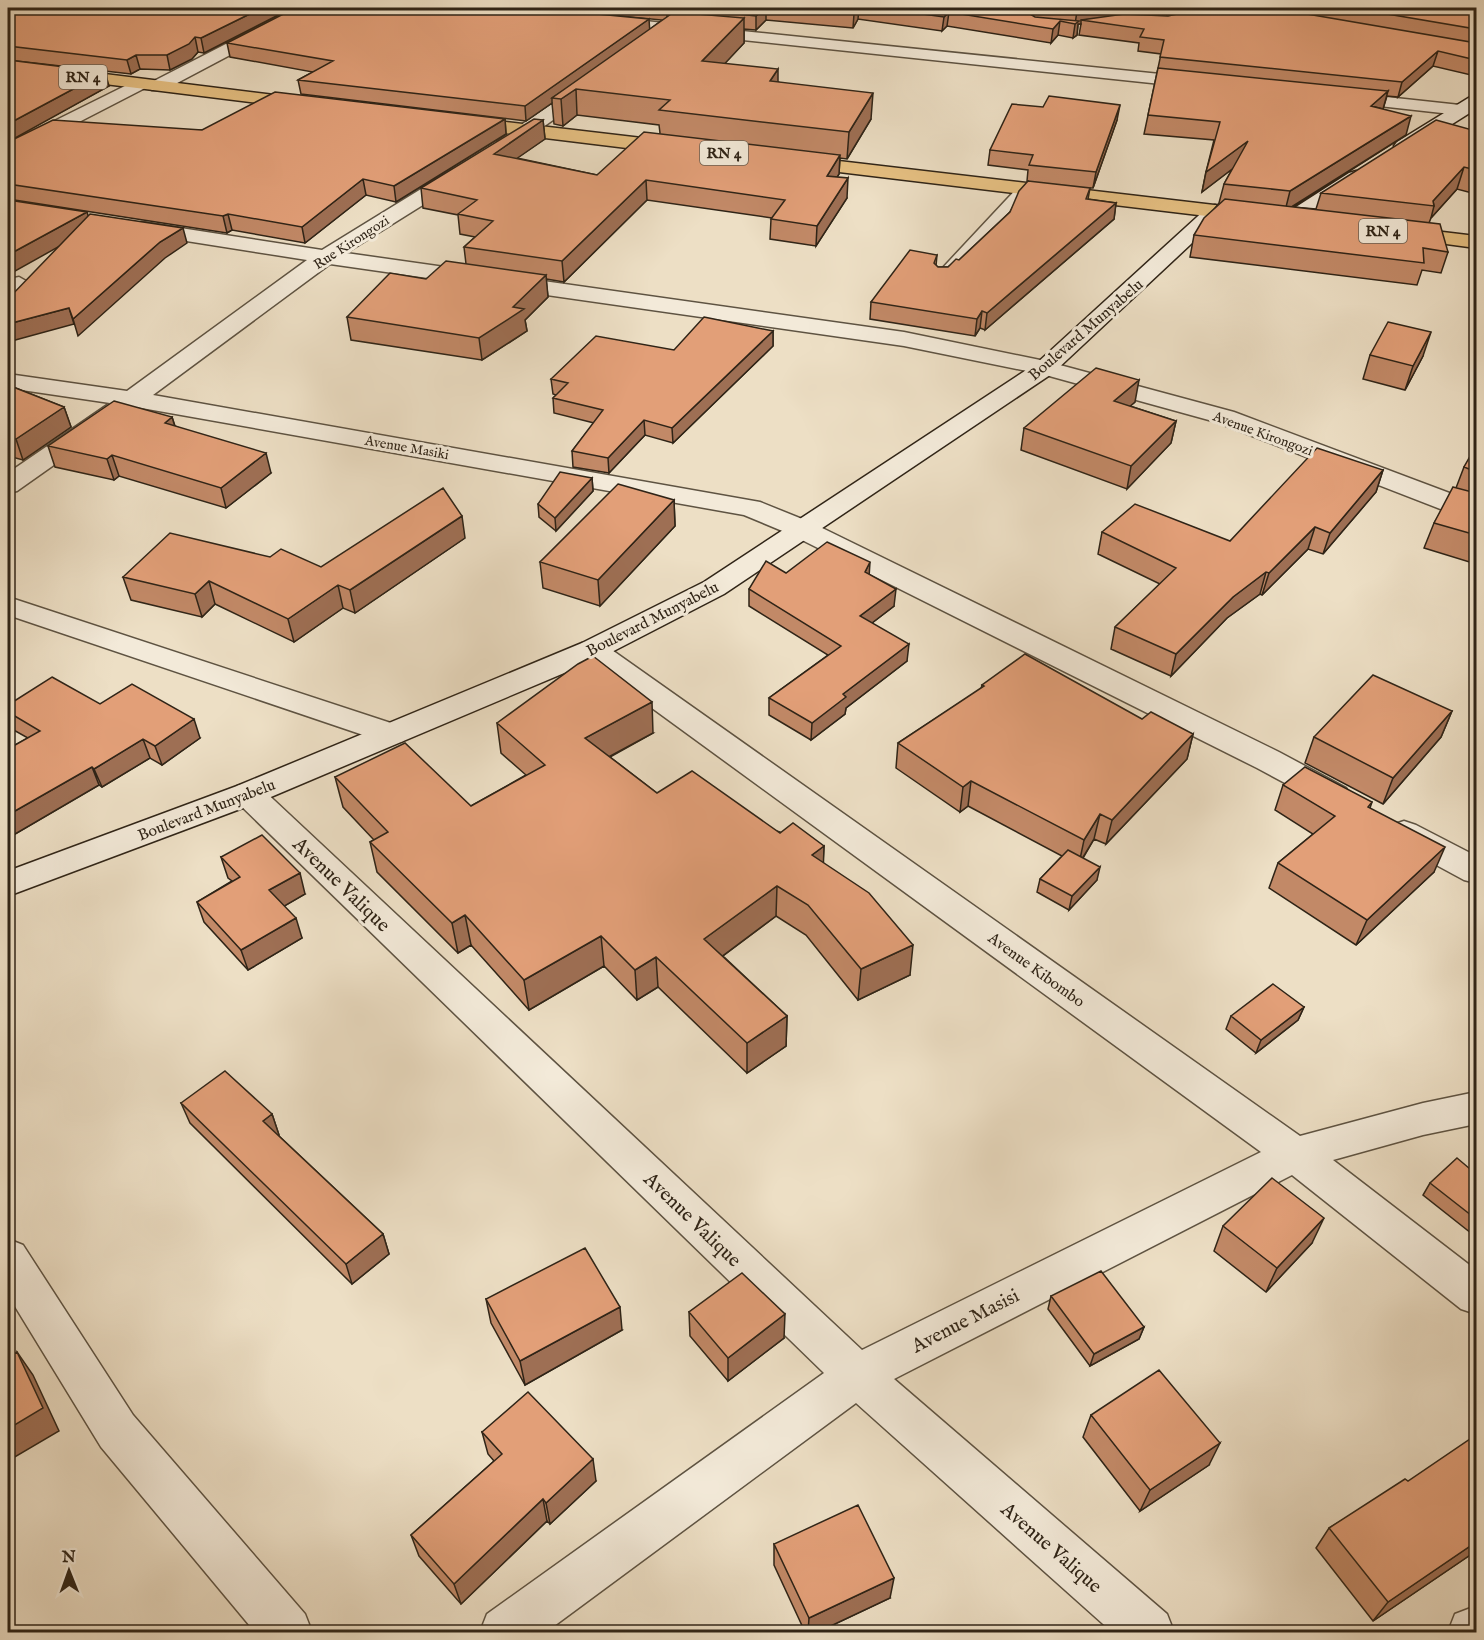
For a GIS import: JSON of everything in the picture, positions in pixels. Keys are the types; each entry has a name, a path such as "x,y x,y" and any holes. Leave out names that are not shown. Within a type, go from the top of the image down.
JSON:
{"highway":[{"name":"RN 4","path":"8,67 320,106"},
{"name":"RN 4","path":"448,121 694,150"},
{"path":"776,160 1324,224"},
{"name":"RN 4","path":"1383,231 1476,242"}],"street":[{"path":"159,86 307,8"},
{"path":"650,42 692,13"},
{"path":"590,20 1212,84"},
{"name":"Rue Kirongozi","path":"8,485 132,399 326,257 529,131 603,76"},
{"path":"8,151 139,84"},
{"path":"1318,95 1468,105"},
{"path":"1389,155 1468,105"},
{"path":"1289,220 1369,168"},
{"name":"Boulevard Munyabelu","path":"8,884 248,794 393,734 592,650 714,588 1046,368 1215,211"},
{"name":"Avenue Kirongozi","path":"126,225 326,257 904,339 1046,368 1225,417 1476,511"},
{"name":"Avenue Masiki","path":"8,381 132,399 751,508 802,529 1268,760 1476,872"},
{"path":"8,606 393,734"},
{"name":"Avenue Kibombo","path":"592,650 1295,1154 1476,1295"},
{"name":"Avenue Valique","path":"248,794 857,1375 1149,1632"},
{"name":"Avenue Masisi","path":"505,1632 857,1375 1295,1154 1423,1119 1476,1108"},
{"path":"8,1258 117,1431 287,1632"}],"lane":[{"path":"941,278 1024,188"},
{"path":"8,294 19,281"}],"building":[{"path":"8,8 262,8 201,38 195,37 189,44 167,55 136,55 127,60 8,46"},
{"path":"295,8 535,8 649,19 525,106 298,80 333,61 227,43"},
{"path":"765,8 756,16 691,9"},
{"path":"782,8 857,8 854,14"},
{"path":"879,8 1020,8 1035,17 1079,21 1075,24 1060,21 1053,29 949,12 944,17"},
{"path":"1046,8 1098,8 1077,11"},
{"path":"1194,8 1272,8 1476,43 1476,60 1438,51 1402,82 1160,57 1164,40 1140,37 1144,29 1081,20 1124,14 1168,16 1191,11"},
{"path":"1352,8 1476,8 1476,29"},
{"path":"674,12 744,18 702,61 778,69 770,81 873,93 849,132 659,110 670,100 576,89 561,99 552,98"},
{"path":"8,60 105,72 8,124"},
{"path":"1158,68 1388,91 1371,106 1411,116 1290,191 1224,184 1248,141 1206,172 1220,122 1148,115"},
{"path":"275,92 505,119 394,186 363,179 302,227 228,214 223,216 8,184 8,142 53,120 202,130"},
{"path":"1049,96 1120,105 1096,172 1029,165 1033,155 990,150 1012,104 1043,107"},
{"path":"534,119 543,120 494,154 597,175 644,132 840,155 827,176 848,178 817,226 771,219 785,200 646,180 562,261 464,247 493,221 458,214 477,200 421,188"},
{"path":"1436,120 1476,131 1476,170 1464,167 1433,201 1434,206 1321,193"},
{"path":"1028,181 1090,188 1086,199 1116,203 987,313 982,311 977,319 871,302 910,250 937,255 934,263 938,267 948,267 956,259 959,260 1010,212 1019,191"},
{"path":"1225,199 1440,224 1448,252 1423,248 1424,263 1194,235 1204,218"},
{"path":"8,200 87,212 8,255"},
{"path":"90,214 183,228 160,242 73,319 69,308 8,324 8,299"},
{"path":"446,261 546,275 513,307 524,309 479,338 347,317 390,273 426,279"},
{"path":"704,317 773,331 672,428 644,420 608,458 572,451 603,410 553,398 568,383 551,379 596,336 674,350"},
{"path":"1388,322 1431,332 1413,366 1370,355"},
{"path":"1096,368 1139,380 1114,401 1176,421 1131,466 1024,428"},
{"path":"8,385 64,407 16,439 8,438"},
{"path":"114,401 172,417 165,423 266,453 221,488 112,455 107,459 48,446"},
{"path":"1317,448 1383,470 1330,533 1315,527 1269,573 1266,572 1233,597 1176,654 1115,627 1176,568 1102,532 1135,504 1230,541"},
{"path":"1473,451 1476,453 1476,472 1464,467"},
{"path":"560,472 592,478 555,518 538,504"},
{"path":"618,484 674,500 598,580 540,562"},
{"path":"1453,487 1476,493 1476,535 1434,523"},
{"path":"443,488 462,516 350,590 338,585 288,619 209,581 195,594 123,577 170,533 270,557 281,549 321,567"},
{"path":"827,542 870,562 865,572 896,589 860,616 909,644 843,694 846,697 812,723 769,698 841,646 749,589 766,561 786,573"},
{"path":"1025,654 1142,719 1151,712 1193,734 1112,820 1100,814 1084,840 971,781 963,787 898,743 984,686 982,685"},
{"path":"593,656 652,702 585,738 657,793 692,771 780,833 793,823 824,846 812,855 869,893 913,945 861,969 808,905 777,886 704,939 787,1016 747,1043 656,957 635,970 601,936 524,980 465,915 452,923 370,842 388,832 335,777 405,743 471,806 545,765 497,723 578,664"},
{"path":"1373,675 1452,711 1393,778 1314,737"},
{"path":"52,677 100,704 132,684 194,719 155,746 143,739 94,769 92,767 8,815 8,749 40,731 8,712 8,705"},
{"path":"1305,767 1372,802 1368,807 1445,847 1367,920 1278,863 1335,816 1283,785"},
{"path":"262,835 300,873 269,890 296,918 241,950 197,902 240,877 221,857"},
{"path":"1068,850 1100,867 1072,896 1040,879"},
{"path":"1273,984 1304,1007 1261,1040 1231,1016"},
{"path":"225,1071 272,1114 263,1121 383,1234 346,1264 181,1103"},
{"path":"1457,1158 1476,1174 1476,1219 1430,1183"},
{"path":"1272,1178 1324,1218 1277,1268 1223,1226"},
{"path":"585,1248 620,1307 520,1361 486,1299"},
{"path":"1101,1271 1144,1327 1094,1354 1051,1296"},
{"path":"742,1273 785,1314 728,1358 689,1312"},
{"path":"17,1352 43,1408 8,1429 8,1357"},
{"path":"1159,1370 1220,1443 1150,1490 1091,1415"},
{"path":"528,1392 593,1459 546,1503 543,1499 454,1584 411,1535 502,1454 482,1432"},
{"path":"1476,1435 1476,1542 1388,1602 1329,1528 1405,1479 1408,1481"},
{"path":"858,1505 894,1578 809,1618 774,1544"}]}
